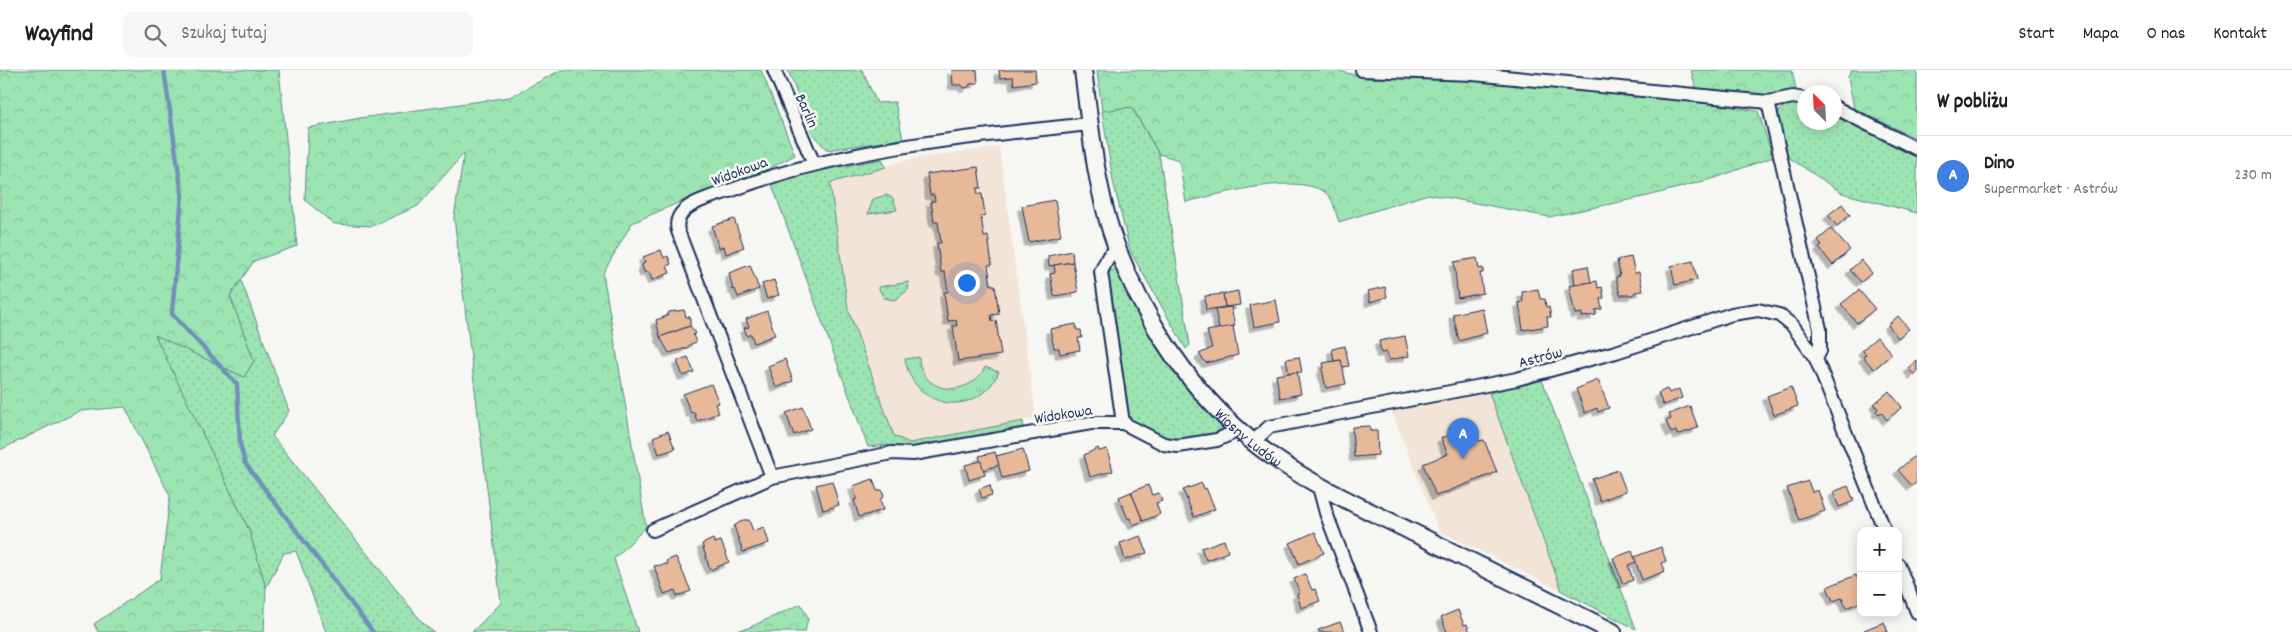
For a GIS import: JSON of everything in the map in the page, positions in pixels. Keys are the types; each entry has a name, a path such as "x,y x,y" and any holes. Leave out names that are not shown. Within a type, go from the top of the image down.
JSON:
{"street":[{"name":"Barlin","path":"774,70 814,164"},
{"name":"Wiosny Ludów","path":"1083,70 1102,197 1118,248 1144,304 1197,387 1239,430 1284,464 1613,632"},
{"path":"1362,70 1483,75 1768,102 1797,98"},
{"path":"1768,102 1820,329 1820,351 1816,359"},
{"path":"1842,111 1917,149"},
{"name":"Widokowa","path":"772,477 676,223 678,214 686,208 774,174 895,146 1090,124"},
{"path":"1118,248 1108,257 1101,272 1123,423"},
{"name":"Astrów","path":"1253,442 1269,427 1518,379 1616,352 1732,314 1758,310 1779,314 1793,326 1816,359 1883,527"},
{"name":"Widokowa","path":"653,530 772,477 892,453 913,454 1091,423 1123,423 1164,444 1178,446 1216,440 1239,430"},
{"path":"1318,483 1326,513 1371,632"},
{"path":"1901,572 1917,612"}],"shaded area":[{"path":"999,147 1036,418 910,443 894,436 848,309 830,183 910,159"},
{"path":"1489,393 1562,591 1439,531 1391,410"}],"green space":[{"path":"0,70 279,70 297,246 254,261 230,296 254,361 244,377 155,335 249,530 266,588 264,632 98,632 94,624 160,579 170,496 125,407 80,411 0,450"},
{"path":"561,70 761,70 795,155 768,169 687,199 632,223 603,273 646,527 614,559 638,632 472,632 501,603 454,218 464,153 418,206 372,226 334,224 305,200 308,128 360,118 510,97"},
{"path":"788,70 862,70 877,103 895,102 903,139 827,150 813,135"},
{"path":"1097,70 1335,70 1367,78 1469,80 1635,92 1758,111 1773,157 1715,178 1648,196 1549,217 1428,194 1339,222 1329,196 1317,188 1301,185 1260,186 1186,202 1179,160 1159,154 1132,107 1102,111"},
{"path":"1691,70 1792,70 1796,90 1764,96 1697,92"},
{"path":"1852,70 1917,70 1917,139 1854,108 1848,77"},
{"path":"1797,103 1797,130 1842,130 1842,118 1917,156 1917,213 1842,193 1782,153 1776,120 1777,114 1781,109"},
{"path":"1131,106 1159,154 1190,345 1186,349 1130,251 1113,181 1102,111"},
{"path":"882,159 886,167 830,183 848,309 894,436 910,443 1023,421 1024,430 917,449 887,445 868,447 772,185 789,177"},
{"path":"886,195 893,198 897,210 868,214 873,199"},
{"path":"1112,270 1119,271 1142,319 1182,381 1222,427 1213,437 1165,440 1128,420 1107,274"},
{"path":"241,280 289,411 272,436 423,623 434,632 326,632 296,551 284,553 266,588 249,530 154,334 244,377 254,361 230,296"},
{"path":"909,282 908,290 895,300 884,298 878,287"},
{"path":"919,357 922,370 928,379 936,385 947,388 958,388 968,384 978,377 985,367 999,372 989,387 976,397 962,402 947,403 932,398 920,389 910,376 905,359"},
{"path":"1542,380 1636,629 1562,591 1489,393"},
{"path":"801,604 808,618 805,632 731,632 748,628"}],"building":[{"path":"952,70 977,70 978,83 970,84 969,87 964,88 962,85 953,85"},
{"path":"999,70 1035,70 1036,82 1014,85 1013,77 1000,78"},
{"path":"978,167 981,188 977,188 978,194 982,194 985,215 981,216 984,237 988,236 992,265 988,265 991,285 995,285 999,314 991,315 992,321 996,320 1001,355 958,361 953,326 957,326 956,320 948,321 944,292 948,292 945,272 941,272 937,243 941,243 938,222 934,222 931,201 935,201 934,195 930,195 927,174"},
{"path":"1055,200 1061,236 1029,242 1022,206"},
{"path":"1842,204 1850,215 1837,226 1828,215"},
{"path":"734,219 744,247 726,254 724,246 719,248 712,226"},
{"path":"1831,229 1850,250 1833,265 1819,248 1822,245 1818,240"},
{"path":"661,250 664,258 668,256 671,264 667,266 670,273 652,280 649,272 644,272 642,265 645,262 643,257"},
{"path":"1072,251 1073,262 1049,266 1048,256"},
{"path":"1631,257 1635,273 1639,272 1643,291 1635,292 1633,295 1620,295 1616,277 1620,276 1617,260"},
{"path":"1477,258 1479,269 1483,268 1483,273 1480,273 1483,293 1458,298 1454,262"},
{"path":"1861,260 1872,273 1861,282 1850,270"},
{"path":"1693,261 1697,280 1675,285 1671,266"},
{"path":"1073,262 1078,292 1054,296 1050,274 1055,273 1054,265"},
{"path":"750,265 759,289 738,297 735,289 733,290 729,273"},
{"path":"1588,266 1591,282 1575,285 1573,269"},
{"path":"774,280 779,295 767,299 762,284"},
{"path":"1597,281 1598,288 1602,287 1604,298 1600,299 1602,309 1595,310 1596,315 1582,317 1582,313 1575,314 1569,286"},
{"path":"1385,287 1387,297 1370,302 1368,291"},
{"path":"1538,289 1540,299 1545,299 1546,307 1549,307 1551,317 1547,317 1548,326 1523,330 1519,303 1523,302 1522,292"},
{"path":"1859,290 1875,309 1857,323 1841,304"},
{"path":"1238,291 1240,305 1225,307 1223,294"},
{"path":"1223,294 1225,307 1206,310 1205,296"},
{"path":"1276,300 1280,322 1254,327 1250,305"},
{"path":"1231,307 1235,326 1219,329 1215,309"},
{"path":"1482,308 1487,333 1459,341 1453,314"},
{"path":"684,310 686,317 690,317 690,326 660,337 656,320 667,316 669,312"},
{"path":"767,311 775,335 754,343 751,334 747,336 744,328 749,327 746,319"},
{"path":"1898,316 1909,329 1898,338 1888,325"},
{"path":"1076,324 1077,330 1081,330 1082,338 1078,338 1080,350 1060,354 1059,348 1054,348 1050,329"},
{"path":"690,326 696,333 693,335 696,342 687,348 669,353 660,337"},
{"path":"1233,326 1238,355 1206,363 1199,354 1212,348 1207,331"},
{"path":"1405,336 1409,356 1389,360 1387,352 1381,353 1379,341"},
{"path":"1877,337 1892,354 1874,369 1863,357 1866,354 1862,350"},
{"path":"1345,346 1349,366 1342,367 1341,360 1334,361 1332,349"},
{"path":"688,357 694,372 683,376 677,361"},
{"path":"1299,357 1302,372 1289,373 1286,359"},
{"path":"785,359 793,381 776,388 768,366"},
{"path":"1341,360 1346,384 1326,388 1322,369 1324,368 1323,363"},
{"path":"1917,360 1917,372 1914,375 1908,368"},
{"path":"1297,372 1301,394 1280,398 1276,375"},
{"path":"1598,380 1609,408 1598,412 1597,408 1585,413 1576,389"},
{"path":"711,384 719,403 715,404 719,413 697,421 694,412 691,413 683,394"},
{"path":"1791,387 1798,406 1774,415 1767,396"},
{"path":"1667,389 1669,393 1679,389 1682,398 1663,405 1658,393"},
{"path":"1889,391 1902,407 1887,420 1881,412 1879,414 1876,411 1878,409 1874,404"},
{"path":"1690,406 1698,428 1677,435 1676,431 1671,433 1666,421 1671,419 1669,414"},
{"path":"803,407 811,429 794,435 786,413"},
{"path":"1473,425 1479,441 1484,440 1497,472 1436,496 1423,464 1448,454 1441,438"},
{"path":"1370,426 1370,431 1377,431 1378,455 1354,457 1352,427"},
{"path":"668,431 675,449 659,454 653,437"},
{"path":"1098,448 1099,451 1107,449 1113,471 1090,477 1084,455"},
{"path":"1023,449 1029,471 1002,478 996,456"},
{"path":"995,452 999,465 983,470 979,456"},
{"path":"1916,455 1917,482 1912,486 1898,470"},
{"path":"981,461 985,475 969,480 965,465"},
{"path":"1618,470 1626,491 1600,501 1592,479"},
{"path":"873,479 877,491 882,490 884,497 880,499 883,510 859,517 854,500 857,499 853,486"},
{"path":"832,481 839,505 823,510 816,485"},
{"path":"1808,481 1812,492 1818,490 1825,511 1799,520 1787,488"},
{"path":"1202,483 1215,509 1194,517 1183,490"},
{"path":"990,485 992,495 982,498 979,489"},
{"path":"1148,485 1152,495 1159,493 1162,501 1156,503 1160,514 1143,521 1131,492"},
{"path":"1848,486 1854,501 1839,507 1833,492"},
{"path":"1131,492 1143,521 1133,525 1130,518 1128,519 1119,497"},
{"path":"743,520 749,520 753,531 764,527 769,543 743,552 734,526"},
{"path":"1315,532 1324,553 1299,564 1290,543"},
{"path":"1141,536 1147,553 1125,560 1120,543"},
{"path":"713,539 715,543 721,541 729,562 710,570 702,544"},
{"path":"1224,540 1228,552 1206,560 1201,548"},
{"path":"1661,547 1666,561 1662,563 1665,571 1642,580 1634,557"},
{"path":"1632,551 1636,562 1628,565 1633,580 1623,584 1613,558"},
{"path":"676,557 691,591 677,596 675,590 664,594 654,566 668,564 666,561"},
{"path":"1305,574 1312,590 1315,589 1320,601 1301,608 1297,594 1300,593 1294,579"},
{"path":"1856,575 1857,604 1846,608 1842,598 1833,601 1827,587"},
{"path":"1458,610 1464,625 1467,624 1470,632 1447,632 1441,617"},
{"path":"1340,622 1345,632 1319,632 1318,630"},
{"path":"1884,622 1888,632 1865,632 1864,630"}],"waterway":[{"path":"164,70 182,195 172,314 237,384 240,444 245,463 373,632"}],"place":[{"name":"Dino","path":"1463,459"}]}
